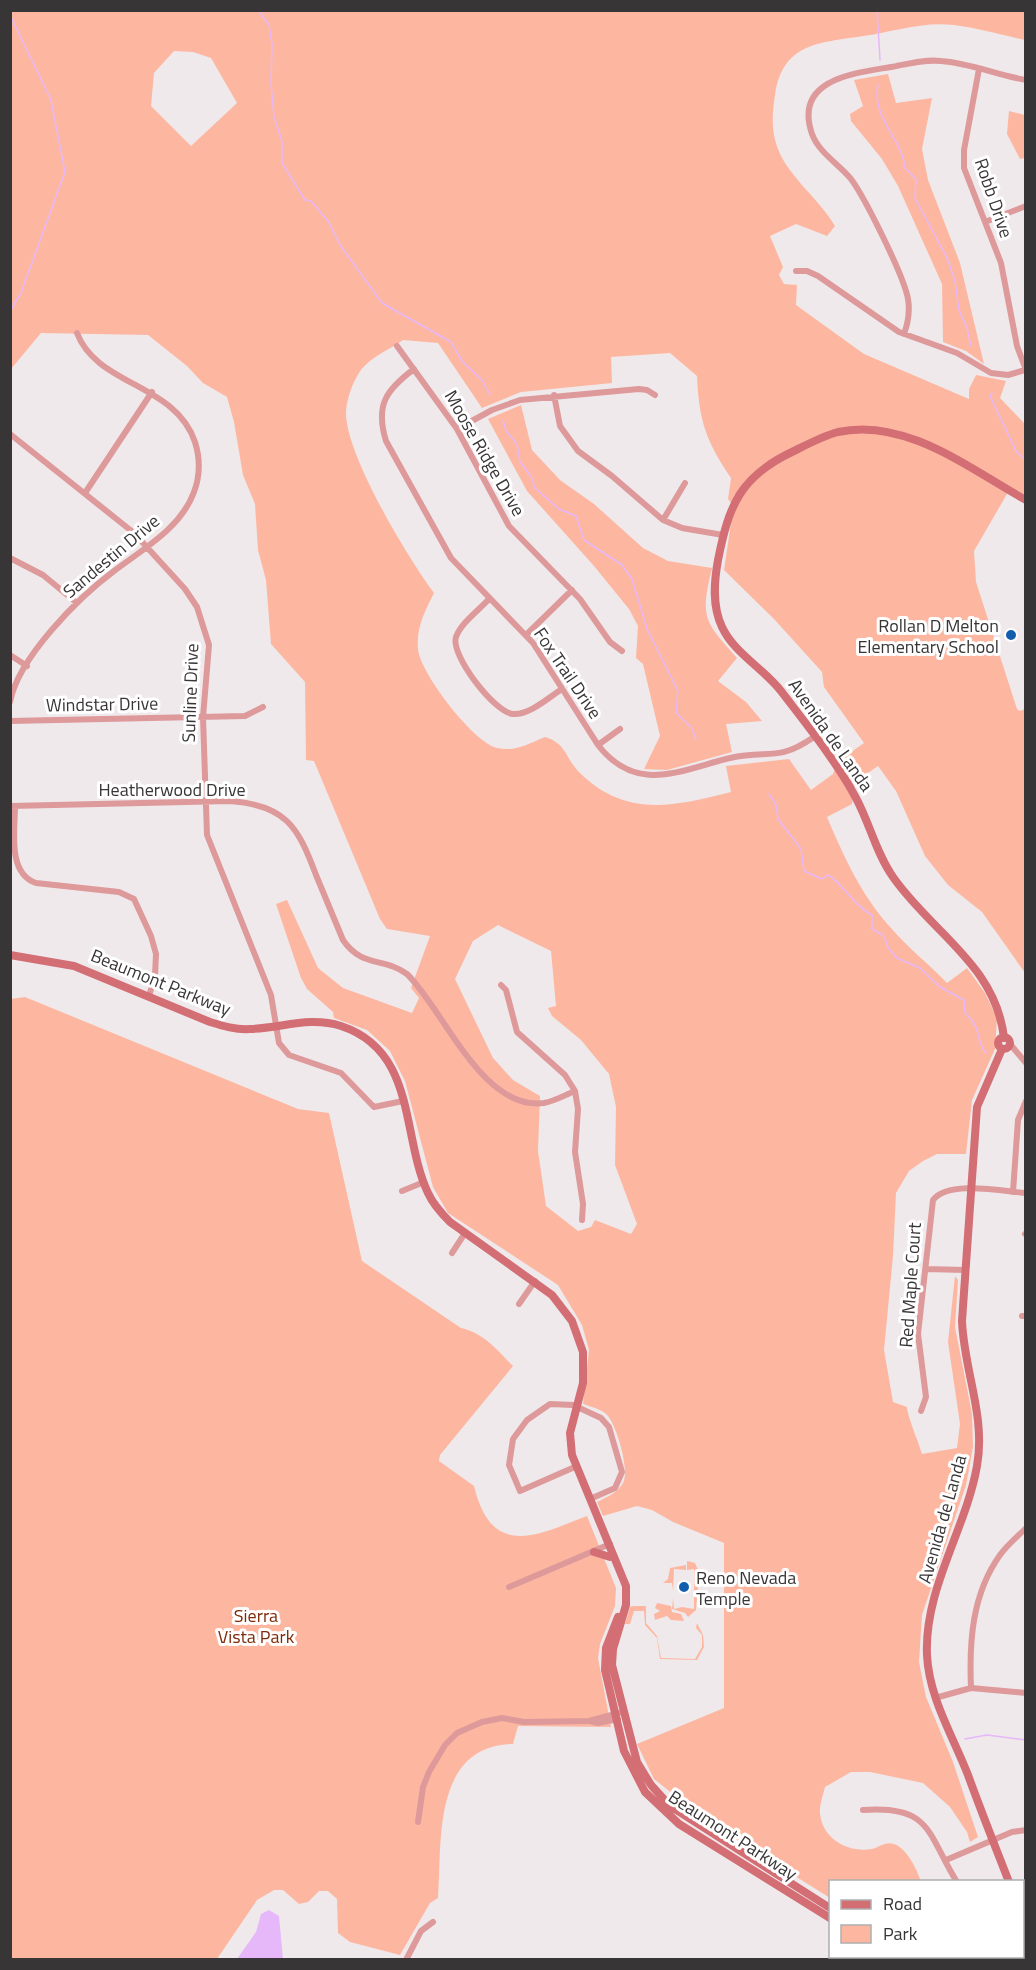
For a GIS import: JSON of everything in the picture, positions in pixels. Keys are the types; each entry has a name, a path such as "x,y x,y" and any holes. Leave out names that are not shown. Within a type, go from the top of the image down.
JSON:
{"street":[{"path":"904,334 909,304 902,279 860,194 846,174 817,144 810,121 816,96 830,81 843,75 939,60 1026,80"},
{"name":"Robb Drive","path":"979,69 963,157 966,173 1001,263 1017,346 1025,370"},
{"path":"985,222 1026,206"},
{"path":"796,271 807,271 818,276 887,326 957,353 987,372 1008,375 1025,370"},
{"name":"Sandestin Drive","path":"10,702 15,686 27,666 77,603 106,577 147,548 186,508 195,490 199,470 197,449 190,431 170,406 152,392 116,373 94,357 77,333"},
{"name":"Moose Ridge Drive","path":"398,345 457,429 509,526 572,590 610,642 622,651"},
{"path":"89,362 94,357"},
{"name":"Fox Trail Drive","path":"414,369 388,391 382,408 381,425 386,441 451,558 526,635 598,745 609,757 627,769 646,775 666,776 743,756 779,755 796,749 814,737"},
{"path":"457,429 501,406 520,400 554,395 639,389 647,390 655,395"},
{"path":"85,493 152,392"},
{"path":"554,395 560,426 571,444 663,520 682,528 723,535"},
{"name":"Avenida de Landa","path":"1009,1880 935,1698 927,1653 929,1623 972,1485 979,1453 978,1409 962,1336 965,1270 977,1107 1002,1048 999,1042 1007,1041 1000,1009 992,991 964,954 916,906 892,876 877,849 849,786 774,682 732,643 722,627 714,598 723,535 736,499 754,474 781,456 816,440 851,430 888,431 913,438 1026,500"},
{"name":"Sunline Drive","path":"11,431 134,534 185,589 202,620 209,654 203,717 205,802 210,846 271,995 275,1025 285,1052 341,1073 374,1107 403,1101"},
{"path":"663,520 685,483"},
{"path":"10,558 43,575 77,603"},
{"path":"526,635 572,590"},
{"path":"489,599 460,630 454,648 458,658 496,705 509,713 521,713 562,689"},
{"path":"10,655 27,666"},
{"name":"Windstar Drive","path":"10,721 245,716 263,707"},
{"path":"598,745 620,729"},
{"name":"Heatherwood Drive","path":"13,806 205,802 253,803 270,808 288,821 302,839 339,931 349,949 367,961 392,966 407,974 495,1088 526,1101 542,1103 574,1091"},
{"path":"13,806 17,863 25,878 36,883 119,891 129,895 138,904 156,954 155,976 149,996"},
{"name":"Beaumont Parkway","path":"10,955 64,963 230,1028 250,1029 319,1022 340,1026 359,1035 385,1059 396,1077 408,1111 421,1183 442,1214 464,1235 560,1303 580,1340 584,1374 575,1407 570,1441 574,1467 623,1575 627,1591 625,1610 612,1659 630,1766 645,1792 679,1824 829,1917"},
{"path":"501,985 506,990 517,1032 565,1075 574,1091 578,1109 575,1152 583,1204 582,1220"},
{"path":"1007,1041 1026,1063"},
{"path":"1013,1192 1018,1120 1026,1101"},
{"path":"402,1191 421,1183"},
{"name":"Red Maple Court","path":"921,1411 926,1397 918,1334 933,1200 945,1190 970,1189 1026,1193"},
{"path":"452,1253 464,1235"},
{"path":"926,1269 965,1270"},
{"path":"519,1304 533,1283"},
{"path":"574,1467 520,1491 509,1465 510,1448 516,1432 527,1420 550,1404 575,1407 596,1415 606,1422 622,1467 621,1478 615,1488 590,1499"},
{"name":"Beaumont Parkway","path":"574,1467 590,1499 620,1579 622,1594 619,1615 608,1640 604,1658 620,1715 637,1762 659,1796 684,1816 829,1907"},
{"path":"971,1688 970,1641 980,1599 1000,1556 1026,1528"},
{"path":"509,1587 608,1545"},
{"path":"594,1552 610,1557"},
{"path":"935,1698 971,1688 1026,1693"},
{"path":"418,1822 423,1787 429,1772 445,1745 457,1732 482,1722 502,1718 524,1722 590,1721 620,1715"},
{"path":"863,1810 892,1810 915,1818 930,1831 956,1880"},
{"path":"945,1860 992,1840 1026,1830"},
{"path":"406,1959 421,1931 433,1922"}],"green space":[{"path":"10,11 1025,11 1025,40 963,26 931,24 832,41 806,48 786,64 779,78 773,116 774,135 783,159 835,226 827,236 796,224 770,236 783,267 779,275 784,284 797,285 796,305 864,354 969,399 969,389 976,375 1006,381 1000,398 1025,424 1025,495 1011,487 974,551 976,582 1017,709 1020,711 1025,709 1025,973 982,912 948,885 925,856 896,791 878,766 855,782 852,804 827,817 854,875 880,915 904,942 947,983 967,968 985,993 997,1018 995,1049 972,1100 966,1154 937,1154 923,1161 909,1171 896,1193 893,1256 884,1350 893,1402 907,1407 922,1454 957,1448 960,1424 948,1342 955,1276 958,1280 955,1327 972,1414 973,1447 966,1485 922,1615 919,1662 926,1697 953,1762 978,1837 970,1842 967,1832 950,1807 923,1783 870,1772 851,1772 825,1787 820,1808 822,1823 826,1831 838,1843 863,1850 888,1843 894,1844 907,1855 921,1880 829,1880 829,1897 706,1820 654,1779 637,1744 724,1708 724,1543 673,1522 652,1510 637,1506 603,1516 597,1502 612,1494 623,1483 624,1459 619,1439 608,1416 600,1410 583,1404 589,1350 582,1325 558,1285 448,1213 433,1187 405,1081 390,1051 367,1030 334,1018 333,1012 307,989 301,978 276,904 287,900 318,968 343,988 412,1013 419,998 411,988 430,936 387,929 380,919 314,761 306,760 305,682 271,644 266,580 258,550 255,504 243,475 234,422 227,397 203,383 187,366 148,335 41,333 11,369","holes":["174,51 193,52 211,58 237,103 191,146 151,106 154,73","403,340 438,343 482,408 521,392 612,383 611,357 670,353 697,376 705,430 715,453 731,478 728,499 736,509 731,523 724,570 774,619 822,672 824,687 864,743 838,761 833,774 811,790 789,759 726,766 731,792 690,801 652,805 633,803 615,797 597,787 579,772 557,743 545,737 521,747 504,749 487,743 475,733 449,705 421,660 418,634 424,613 434,593 409,556 380,505 348,430 346,412 350,391 356,377 368,363","498,925 551,951 556,1006 548,1008 552,1016 581,1040 609,1074 616,1107 615,1165 637,1224 631,1234 595,1220 591,1227 578,1231 546,1206 538,1151 540,1096 513,1080 493,1058 455,979 473,941"]},
{"path":"888,74 896,103 932,98 922,149 928,180 960,263 984,364 966,351 943,342 942,284 898,186 882,159 851,121 850,114 863,106 854,80"},
{"path":"1009,111 1025,115 1025,158 1020,159 1007,134"},
{"path":"521,405 532,450 560,480 594,504 643,548 668,561 712,568 706,598 708,618 717,635 737,658 718,681 746,702 762,721 726,724 732,752 667,770 644,769 660,736 643,664 636,658 638,626 629,609 594,566 527,491 488,419"},
{"name":"Sierra Vista Park","path":"25,997 298,1109 329,1113 362,1261 461,1328 483,1338 513,1366 440,1455 439,1461 474,1486 482,1509 492,1524 504,1533 518,1536 533,1535 587,1516 616,1588 615,1606 600,1644 598,1658 611,1727 518,1726 513,1744 487,1749 468,1761 455,1779 447,1800 442,1825 438,1898 430,1903 400,1955 350,1942 338,1933 337,1899 328,1891 319,1891 308,1902 299,1904 283,1890 274,1890 257,1900 217,1959 11,1959 10,999"},
{"path":"687,1561 695,1563 699,1572 696,1610 688,1617 685,1613 672,1609 673,1598 674,1609 682,1607 694,1609 694,1569 687,1570"},
{"path":"686,1565 686,1570 674,1569 673,1591 672,1583 663,1583 668,1579 670,1568"},
{"path":"657,1603 671,1606 672,1612 681,1614 684,1621 671,1620 667,1616 655,1620 654,1614 660,1611 655,1608"},
{"path":"646,1606 646,1623 657,1636 661,1658 695,1659 702,1647 702,1635 696,1628 697,1623 703,1635 704,1647 697,1660 660,1659 657,1638 645,1625 644,1611 634,1611 630,1624 625,1624 630,1607"}],"shaded area":[{"path":"269,1910 279,1916 283,1959 237,1959 256,1932 261,1914"}],"waterway":[{"path":"258,10 269,25 272,44 271,84 274,117 282,141 282,163 305,200 311,201 328,221 340,245 382,303 451,342 462,361 482,380 490,395"},
{"path":"877,10 880,60"},
{"path":"10,15 51,100 65,172 21,293 10,311"},
{"path":"878,85 877,97 883,117 899,147 905,168 916,179 915,198 947,258 955,281 959,310 967,328 971,346"},
{"path":"992,393 990,396 1017,453 1026,459"},
{"path":"503,420 506,431 517,444 520,462 531,476 535,488 559,509 576,516 584,540 622,565 632,579 647,629 678,691 676,713 691,727 696,739"},
{"path":"769,794 776,805 778,819 801,849 804,871 822,879 827,875 832,877 859,906 872,915 872,929 883,935 889,949 897,958 920,968 940,987 964,1000 965,1013 975,1024 980,1043 986,1053"},
{"path":"965,1739 987,1735 1026,1740"}],"place":[{"name":"Rollan D Melton Elementary School","path":"1011,635"},
{"name":"Reno Nevada Temple","path":"684,1587"}]}
